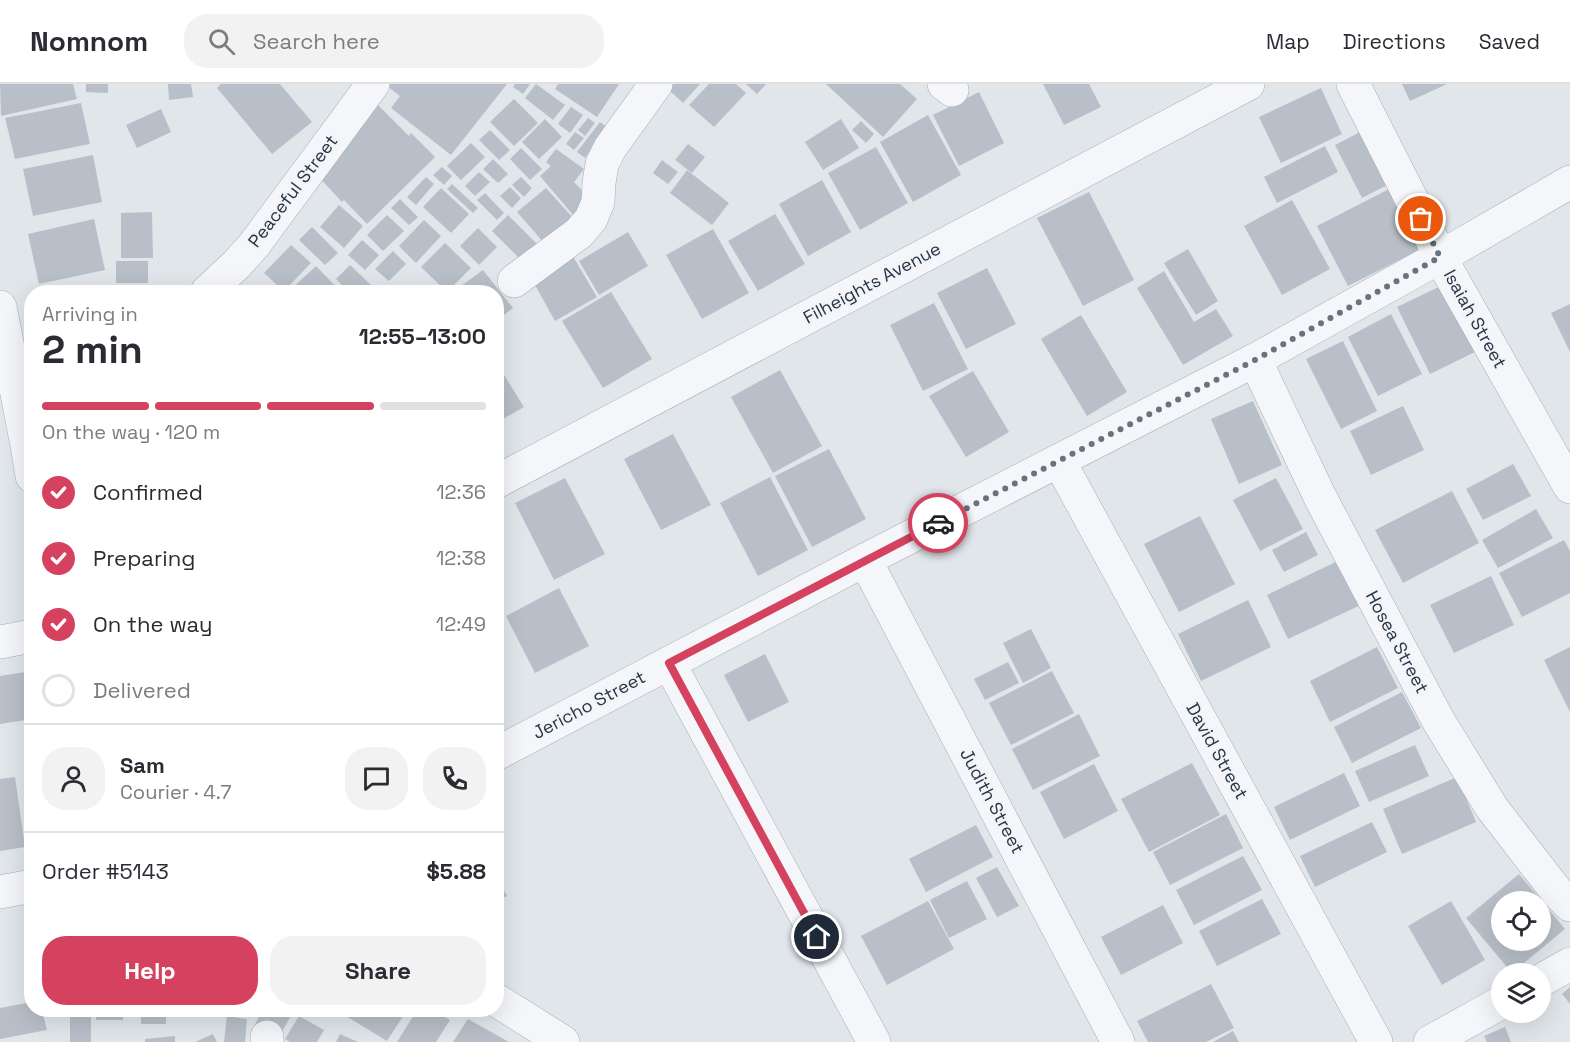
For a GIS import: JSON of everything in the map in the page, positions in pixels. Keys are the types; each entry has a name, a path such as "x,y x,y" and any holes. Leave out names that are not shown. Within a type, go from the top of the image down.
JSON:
{"street":[{"name":"Peaceful Street","path":"215,285 254,245 372,84"},
{"path":"514,281 579,233 591,219 598,201 603,164 610,148 656,84"},
{"name":"Filheights Avenue","path":"504,478 1248,84"},
{"name":"Isaiah Street","path":"1353,84 1440,257 1570,487"},
{"name":"Jericho Street","path":"504,750 865,560 1255,360 1570,182"},
{"path":"0,307 24,429"},
{"name":"Hosea Street","path":"1255,360 1321,499 1438,720 1492,808 1570,905"},
{"name":"David Street","path":"1059,461 1376,1042"},
{"name":"Judith Street","path":"865,560 1118,1042"},
{"path":"0,642 24,638"},
{"path":"669,663 874,1042"},
{"path":"0,892 24,888"},
{"path":"1551,975 1570,964"},
{"path":"504,1005 563,1042"},
{"path":"1430,1042 1491,1008"}],"building":[{"path":"0,84 73,84 77,99 1,116"},
{"path":"86,84 108,84 108,93 86,92"},
{"path":"168,84 191,84 193,97 169,100"},
{"path":"221,84 280,84 312,122 272,154 217,88"},
{"path":"389,84 507,84 451,155 391,108 400,96 387,86"},
{"path":"515,84 530,84 523,94 513,87"},
{"path":"536,84 565,105 553,120 525,98"},
{"path":"558,84 619,84 597,117 555,89"},
{"path":"672,84 700,84 683,103 668,89"},
{"path":"709,84 736,84 746,93 714,127 689,105"},
{"path":"746,84 766,84 757,94"},
{"path":"826,84 900,84 917,99 883,137"},
{"path":"1043,84 1089,84 1101,107 1064,125"},
{"path":"1402,84 1447,84 1410,101"},
{"path":"1321,88 1342,134 1281,163 1259,117"},
{"path":"979,92 1004,143 959,166 933,115"},
{"path":"372,99 409,136 411,133 435,157 367,224 315,173"},
{"path":"514,99 538,123 514,146 490,122"},
{"path":"81,103 90,144 15,159 5,118"},
{"path":"571,107 583,115 570,133 558,124"},
{"path":"161,109 171,132 137,148 126,125"},
{"path":"928,115 961,175 913,202 880,142"},
{"path":"588,118 595,123 585,136 578,130"},
{"path":"545,119 562,137 539,159 522,142"},
{"path":"841,119 859,148 823,170 805,142"},
{"path":"861,121 874,134 866,143 852,130"},
{"path":"600,122 608,128 585,158 577,152"},
{"path":"490,130 510,150 499,160 479,140"},
{"path":"1362,131 1389,184 1362,198 1335,145"},
{"path":"575,132 584,138 574,150 566,144"},
{"path":"471,143 485,157 461,180 447,166"},
{"path":"688,144 705,157 692,173 675,160"},
{"path":"1325,146 1338,172 1277,203 1264,177"},
{"path":"876,147 908,203 860,230 828,173"},
{"path":"521,148 542,169 530,180 510,159"},
{"path":"556,149 584,169 574,182 591,200 573,215 540,176 551,166 546,162"},
{"path":"93,155 102,202 33,216 23,169"},
{"path":"493,159 508,174 498,183 483,169"},
{"path":"662,160 678,172 668,184 653,173"},
{"path":"442,167 452,176 444,185 433,175"},
{"path":"687,170 729,203 712,225 670,193"},
{"path":"479,172 490,182 475,196 465,186"},
{"path":"426,177 434,184 416,205 407,197"},
{"path":"521,177 532,188 524,197 512,185"},
{"path":"822,180 851,232 808,256 779,204"},
{"path":"452,184 478,208 473,213 447,189"},
{"path":"510,187 521,198 512,208 500,196"},
{"path":"441,188 469,214 451,233 423,207"},
{"path":"546,188 574,219 545,244 517,212"},
{"path":"1391,188 1423,248 1348,286 1317,226"},
{"path":"1089,192 1134,280 1083,306 1037,218"},
{"path":"485,193 504,213 497,220 477,200"},
{"path":"400,199 418,217 409,225 391,208"},
{"path":"1292,200 1330,269 1282,295 1244,226"},
{"path":"339,205 363,226 344,248 320,227"},
{"path":"152,212 153,258 121,258 121,213"},
{"path":"775,214 805,264 758,291 728,241"},
{"path":"387,215 404,231 383,251 367,235"},
{"path":"508,215 542,249 526,265 492,231"},
{"path":"94,219 105,270 39,284 28,234"},
{"path":"424,220 441,236 416,263 399,246"},
{"path":"312,227 338,253 325,265 299,240"},
{"path":"478,228 497,247 479,265 460,246"},
{"path":"713,229 749,293 702,319 666,255"},
{"path":"628,232 648,266 599,295 579,261"},
{"path":"362,240 379,255 365,270 348,255"},
{"path":"445,243 471,268 454,285 440,285 421,267"},
{"path":"291,245 311,263 290,285 277,285 264,273"},
{"path":"1188,249 1218,301 1196,315 1164,263"},
{"path":"393,251 406,264 389,281 375,269"},
{"path":"571,253 597,297 555,321 530,276"},
{"path":"116,261 148,261 148,283 116,283"},
{"path":"350,265 371,285 342,285 336,279"},
{"path":"316,266 334,285 296,285"},
{"path":"987,268 1016,324 966,349 937,293"},
{"path":"483,270 495,285 463,285"},
{"path":"1164,271 1194,322 1216,309 1233,336 1183,365 1137,288"},
{"path":"1445,284 1477,351 1430,374 1397,307"},
{"path":"611,292 652,359 603,388 562,321"},
{"path":"504,297 513,308 504,315"},
{"path":"934,303 968,369 923,391 890,325"},
{"path":"1570,304 1570,352 1551,313"},
{"path":"1391,314 1422,374 1378,396 1348,337"},
{"path":"1081,315 1127,392 1087,416 1041,339"},
{"path":"1343,341 1377,411 1341,429 1306,359"},
{"path":"780,370 822,446 773,473 731,397"},
{"path":"973,371 1009,432 966,457 929,396"},
{"path":"504,375 524,407 504,418"},
{"path":"1253,401 1282,465 1239,484 1211,419"},
{"path":"1403,406 1424,450 1371,475 1350,431"},
{"path":"673,434 711,505 661,530 624,459"},
{"path":"829,449 866,519 812,547 775,476"},
{"path":"1513,464 1531,496 1483,520 1466,489"},
{"path":"770,477 808,550 758,576 720,503"},
{"path":"565,478 605,554 554,580 515,503"},
{"path":"1276,478 1303,529 1260,551 1233,500"},
{"path":"1452,491 1479,543 1403,583 1375,530"},
{"path":"1536,509 1553,538 1498,568 1482,540"},
{"path":"1200,516 1235,584 1179,612 1144,544"},
{"path":"1306,532 1318,555 1284,572 1272,550"},
{"path":"1564,540 1570,551 1570,593 1522,617 1499,573"},
{"path":"1344,558 1365,603 1288,639 1267,595"},
{"path":"1491,576 1514,625 1454,653 1430,605"},
{"path":"559,588 589,646 535,673 506,616"},
{"path":"1248,600 1271,647 1201,681 1178,634"},
{"path":"1031,629 1051,668 1023,683 1003,643"},
{"path":"1377,647 1398,688 1330,722 1310,681"},
{"path":"1570,647 1570,712 1544,660"},
{"path":"765,654 789,702 748,722 724,675"},
{"path":"1008,662 1019,683 985,700 974,679"},
{"path":"1052,671 1074,713 1011,745 989,703"},
{"path":"24,672 24,720 0,724 0,676"},
{"path":"1402,692 1421,728 1352,763 1334,727"},
{"path":"1079,714 1100,756 1033,790 1012,749"},
{"path":"1415,745 1429,776 1369,802 1355,771"},
{"path":"1192,763 1220,815 1149,852 1121,799"},
{"path":"1094,764 1118,811 1064,839 1040,792"},
{"path":"1344,773 1360,806 1290,840 1274,807"},
{"path":"15,777 24,847 0,851 0,779"},
{"path":"1457,777 1476,822 1402,854 1383,809"},
{"path":"1226,814 1243,848 1170,885 1153,852"},
{"path":"1372,822 1387,852 1315,887 1300,856"},
{"path":"976,825 993,857 926,892 909,859"},
{"path":"1243,856 1262,890 1194,925 1176,890"},
{"path":"997,867 1019,906 997,917 976,878"},
{"path":"1519,874 1533,891 1499,891"},
{"path":"967,881 987,919 949,938 930,900"},
{"path":"1491,897 1491,948 1466,918"},
{"path":"1262,899 1281,934 1217,966 1199,931"},
{"path":"928,901 954,949 887,985 861,936"},
{"path":"1451,901 1485,960 1442,985 1408,926"},
{"path":"1163,905 1183,943 1121,975 1101,937"},
{"path":"1551,912 1565,929 1551,941"},
{"path":"1494,951 1538,951 1524,963 1504,963"},
{"path":"1211,984 1234,1028 1206,1042 1148,1042 1137,1021"},
{"path":"1570,987 1570,1004 1562,994"},
{"path":"24,1004 24,1017 44,1017 47,1030 0,1039 0,1008"},
{"path":"70,1017 91,1017 91,1042 70,1042"},
{"path":"96,1017 123,1017 123,1020 96,1020"},
{"path":"141,1017 166,1017 166,1024 141,1024"},
{"path":"227,1017 247,1019 245,1042 224,1042"},
{"path":"259,1017 290,1017 278,1039 254,1026"},
{"path":"298,1017 324,1030 317,1042 290,1042 285,1039"},
{"path":"348,1017 402,1017 387,1041"},
{"path":"413,1017 445,1017 450,1020 436,1042 397,1042"},
{"path":"468,1019 509,1042 453,1042"},
{"path":"1505,1027 1511,1042 1487,1042 1484,1036"},
{"path":"1233,1031 1239,1042 1213,1042"},
{"path":"213,1034 217,1042 195,1042"},
{"path":"340,1034 358,1042 336,1042"},
{"path":"175,1036 175,1042 145,1042 145,1039"}],"way so far":[{"path":"938,523 1255,360 1440,257 1421,219"}],"route":[{"path":"817,937 669,663 938,523"}]}
